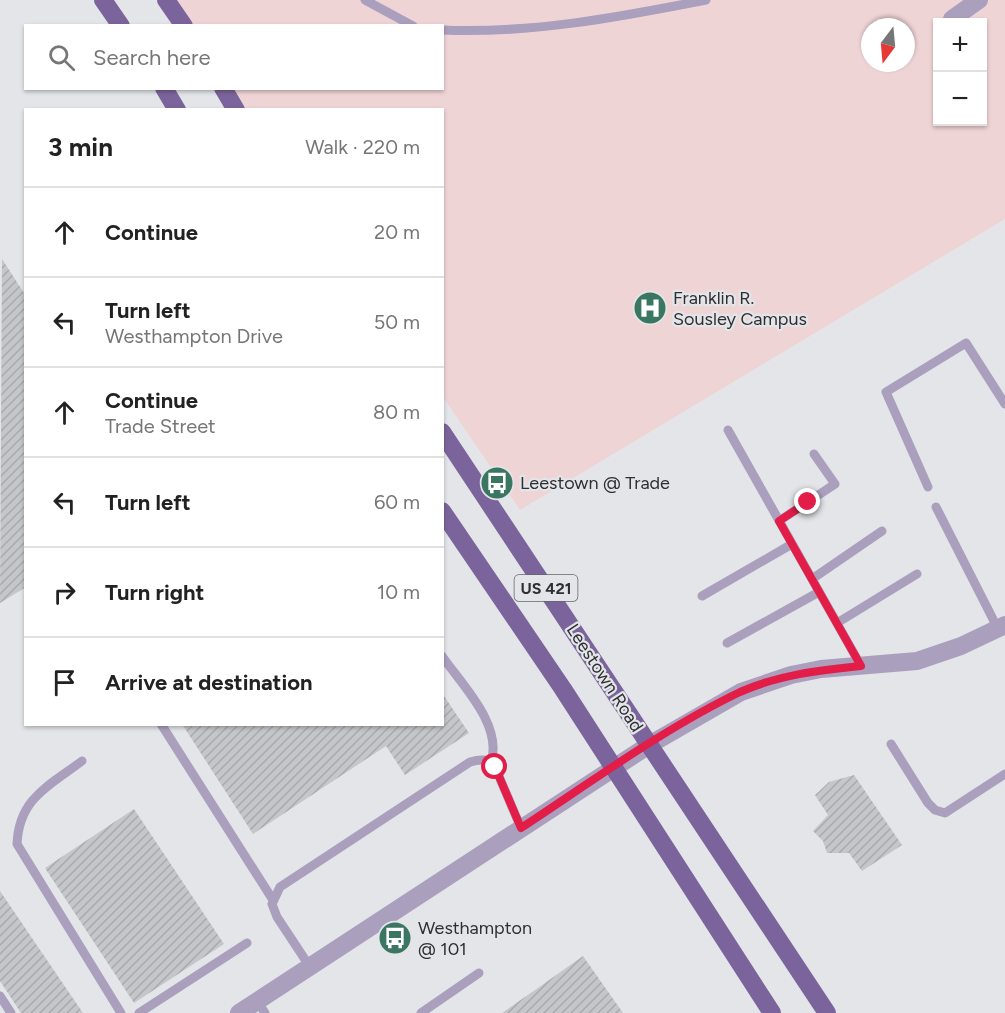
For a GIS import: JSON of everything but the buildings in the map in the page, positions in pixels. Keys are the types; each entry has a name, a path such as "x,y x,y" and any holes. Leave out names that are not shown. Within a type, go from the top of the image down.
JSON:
{"main road":[{"path":"103,0 120,24"},
{"path":"166,0 182,24"},
{"path":"165,90 176,108"},
{"path":"224,90 235,108"},
{"name":"Leestown Road","path":"444,435 827,1013"},
{"name":"US 421","path":"444,514 614,768 772,1013"}],"street":[{"path":"953,18 979,0"},
{"path":"239,1013 261,1007 310,967 521,828 649,745 741,692 791,675 916,661 1003,631"}],"lane":[{"path":"364,0 408,24"},
{"path":"444,30 466,31 589,23 706,0"},
{"path":"928,487 886,392 966,343 1005,404"},
{"path":"728,430 861,666"},
{"path":"779,521 835,484 814,454"},
{"path":"936,507 1003,631"},
{"path":"812,579 882,531"},
{"path":"702,596 792,544"},
{"path":"837,624 917,574"},
{"path":"727,643 819,592"},
{"path":"444,659 483,716 493,735 495,750 491,762 521,828"},
{"path":"162,726 273,900"},
{"path":"891,744 928,803 935,810 945,813 1005,774"},
{"path":"310,967 277,917 272,904 280,887 470,762 481,759 491,762"},
{"path":"82,761 30,800 20,817 16,844 121,1013"},
{"path":"139,1013 247,943"},
{"path":"420,1013 479,973"},
{"path":"0,996 11,1013"}],"shaded area":[{"name":"Franklin R. Sousley Campus","path":"172,0 1005,0 1005,219 520,510 444,398 444,108 246,108 234,90 444,90 444,24 189,24"}],"place":[{"name":"Franklin R. Sousley Campus","path":"650,308"},
{"name":"Leestown @ Trade","path":"497,483"},
{"name":"Westhampton @ 101","path":"395,938"}],"route":[{"path":"495,767 521,828 649,745 741,692 791,675 821,669 861,666 779,521 808,502"}]}
